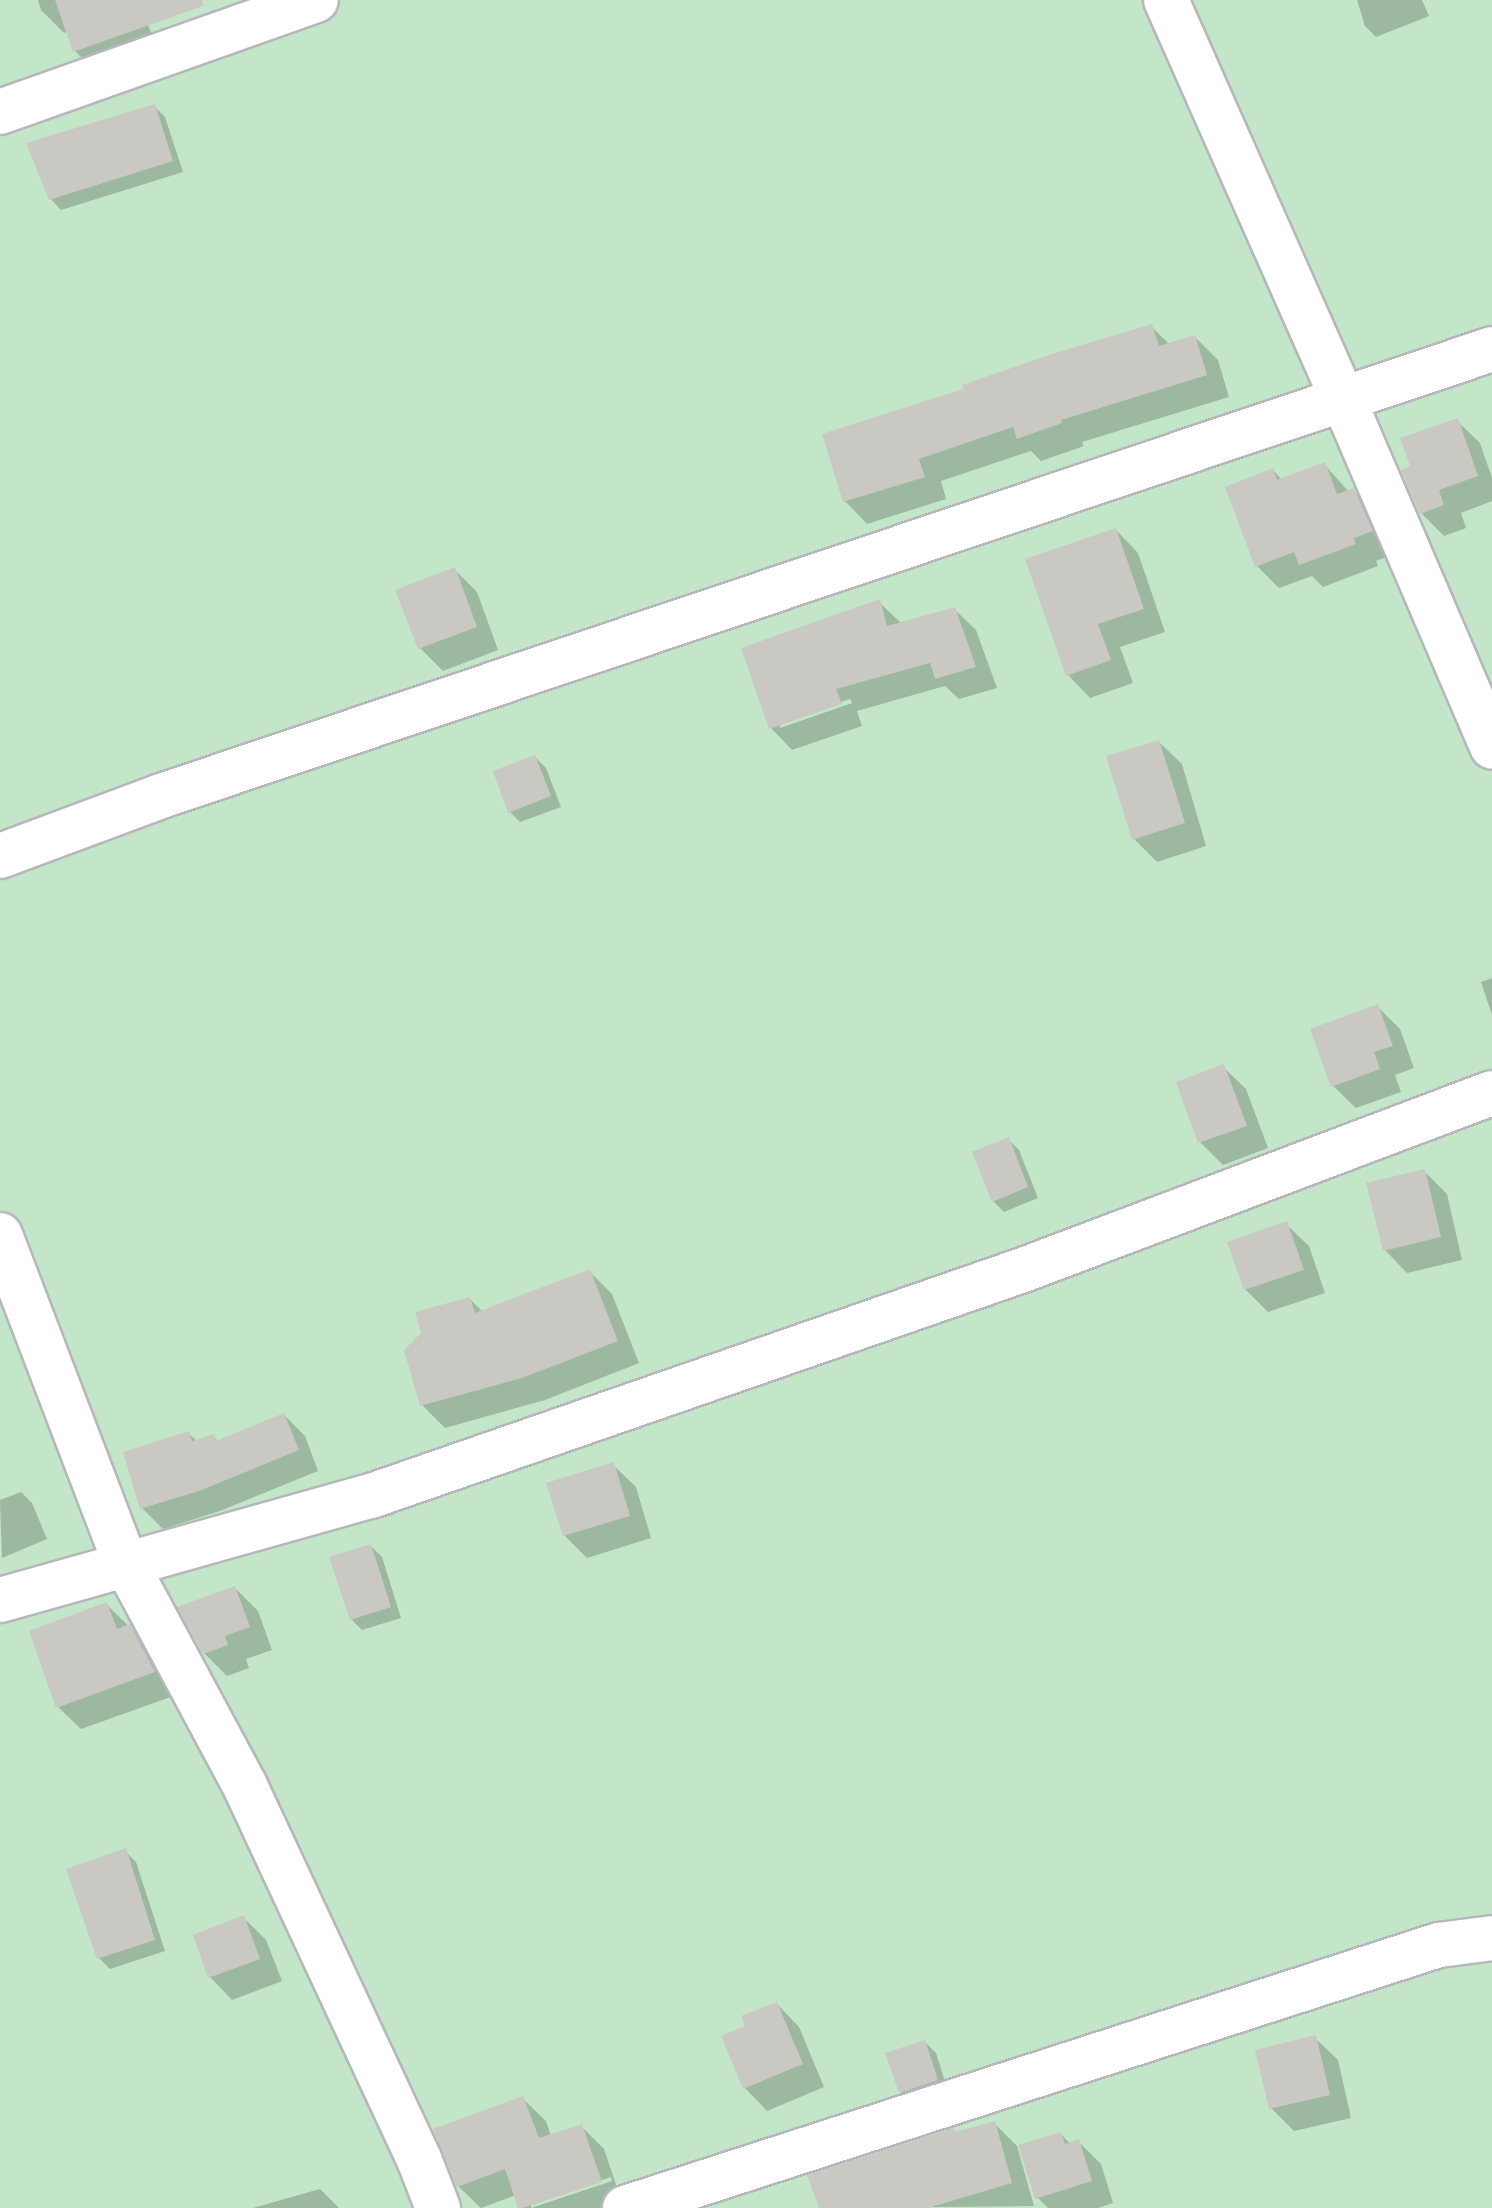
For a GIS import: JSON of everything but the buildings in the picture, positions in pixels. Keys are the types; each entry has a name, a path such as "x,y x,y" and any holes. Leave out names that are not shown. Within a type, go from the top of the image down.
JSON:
{"street":[{"path":"0,112 316,0"},
{"path":"1166,0 1344,401 1492,747"},
{"path":"0,856 161,796 1055,493 1344,401 1492,349"},
{"path":"0,1600 125,1562 182,1550 386,1491 1023,1270 1492,1093"},
{"path":"0,1235 125,1562 245,1786 419,2159 438,2208"},
{"path":"625,2208 712,2194 1439,1945 1492,1938"}],"green space":[{"path":"0,0 1492,0 1492,2208 0,2208"}]}
